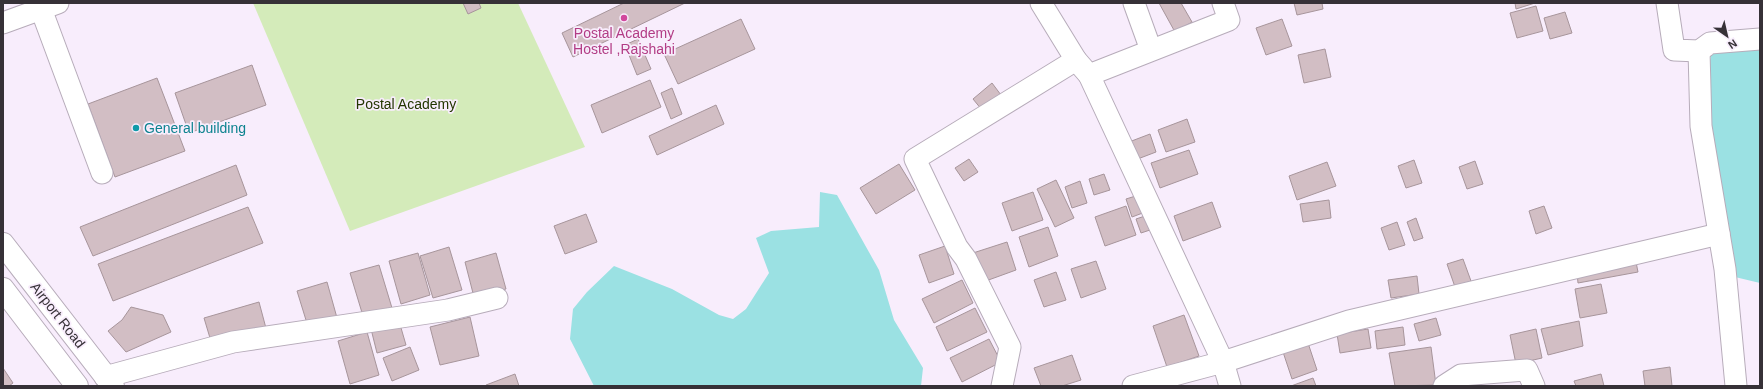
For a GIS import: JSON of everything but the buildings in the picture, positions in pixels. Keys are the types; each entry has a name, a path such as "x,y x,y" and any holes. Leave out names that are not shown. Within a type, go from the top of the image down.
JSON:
{"main road":[{"name":"Airport Road","path":"3,244 109,381"},
{"name":"Airport Road","path":"3,289 77,386"}],"street":[{"path":"1041,3 1083,67 1223,362 1230,386"},
{"path":"1134,3 1151,50"},
{"path":"1002,386 1010,347 966,259 957,247 915,159 1083,67 1151,50 1229,20 1224,3"},
{"path":"1667,3 1674,50 1699,51 1710,43 1760,39"},
{"path":"3,23 49,6 102,173"},
{"path":"1699,51 1701,126 1725,269 1736,386"},
{"path":"1133,386 1223,362 1349,321 1719,234"},
{"path":"109,381 233,342 448,310 497,298"},
{"path":"1444,386 1461,375 1527,370 1534,386"}],"green space":[{"name":"Postal Academy","path":"253,3 518,3 585,147 350,231"}],"shaded area":[{"path":"1760,42 1760,283 1735,277 1724,239 1706,81 1712,50"},
{"path":"820,192 837,195 879,270 894,320 923,368 921,386 594,386 570,339 573,309 587,292 614,266 672,289 719,315 733,319 746,309 769,273 756,238 771,231 819,227"}],"place":[{"name":"Postal Academy Hostel ,Rajshahi","path":"624,18"},
{"name":"General building","path":"136,128"}]}
